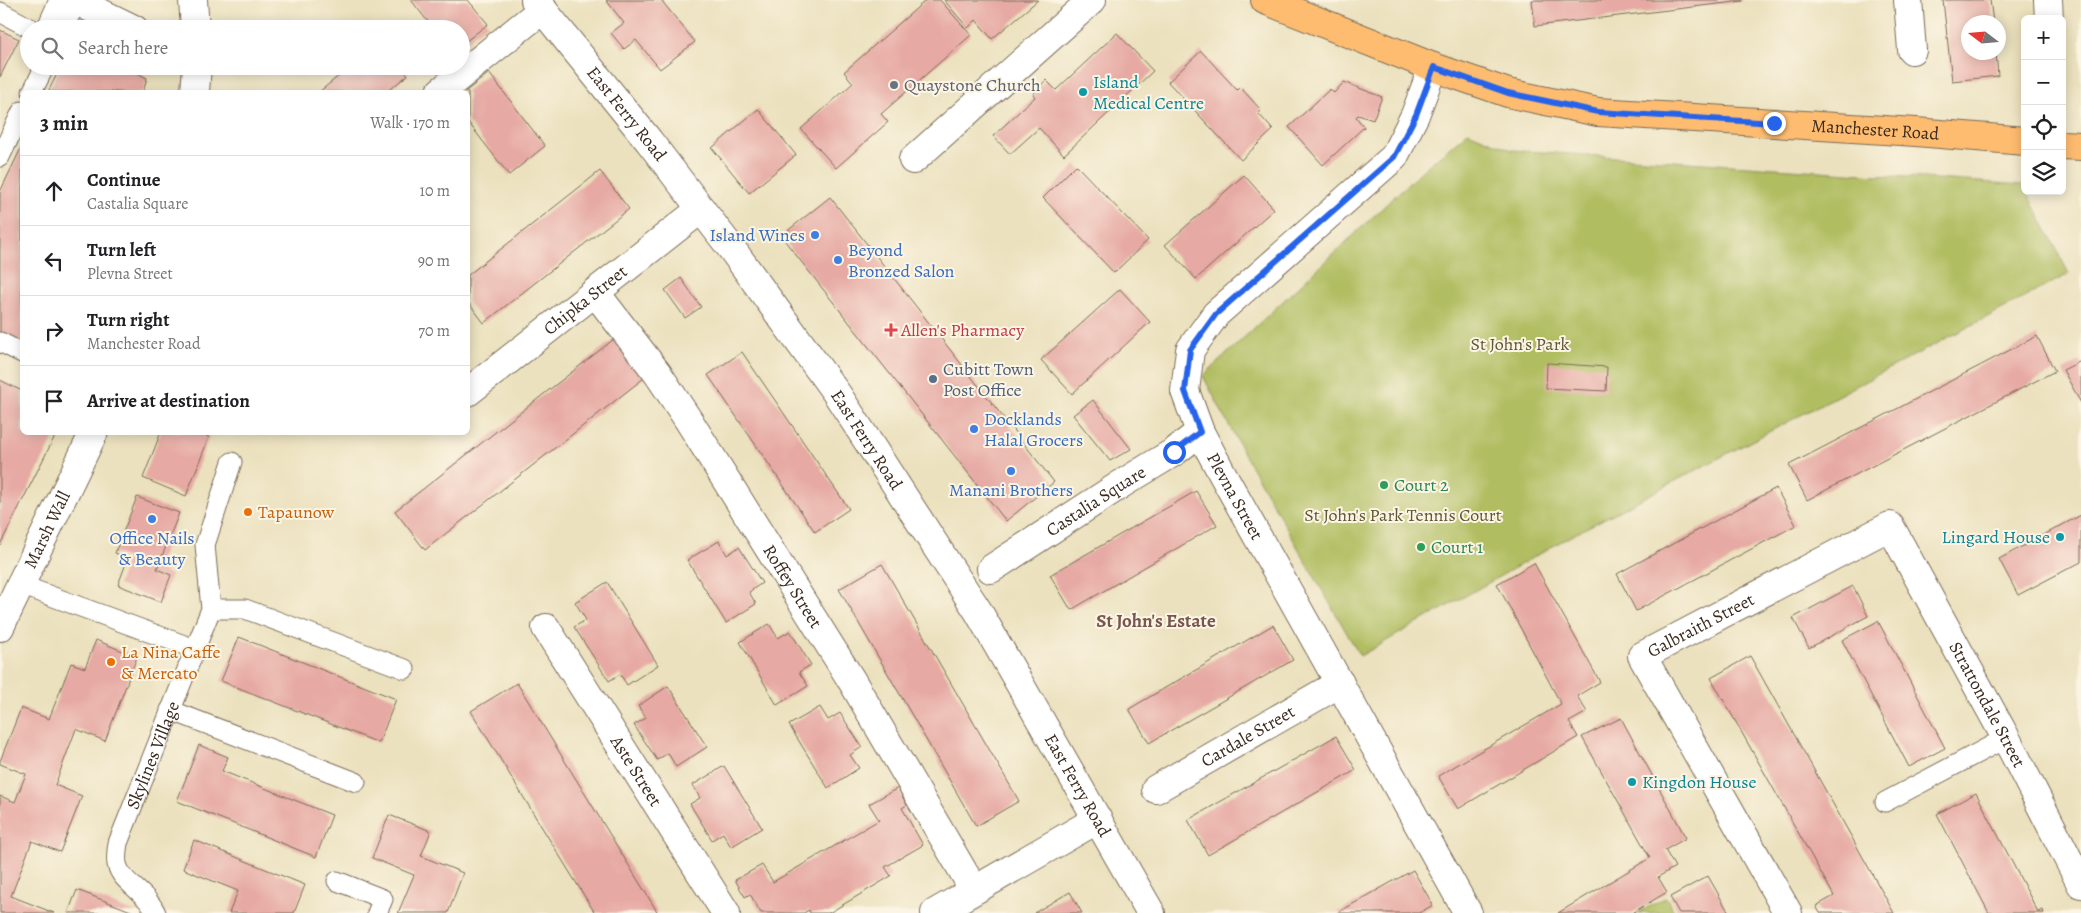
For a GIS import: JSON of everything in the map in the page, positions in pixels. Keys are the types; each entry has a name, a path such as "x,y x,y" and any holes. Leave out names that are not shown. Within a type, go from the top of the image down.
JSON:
{"main road":[{"name":"Manchester Road","path":"1265,0 1434,67 1508,93 1598,112 1916,132 2021,142"},
{"path":"2066,145 2081,146"}],"street":[{"path":"70,0 114,20"},
{"path":"193,0 194,20"},
{"path":"912,160 1092,0"},
{"path":"1908,0 1912,50"},
{"path":"2048,0 2049,15"},
{"path":"470,66 539,5"},
{"name":"East Ferry Road","path":"539,5 649,141 837,394 978,611 1151,913"},
{"name":"Plevna Street","path":"1434,67 1416,115 1394,157 1216,314 1190,350 1185,391 1200,432 1468,913"},
{"path":"195,90 196,75"},
{"path":"442,90 459,75"},
{"name":"Chipka Street","path":"470,390 701,209"},
{"name":"Roffey Street","path":"595,292 658,374 695,430 852,680 974,890"},
{"name":"Castalia Square","path":"991,569 1174,452 1200,432"},
{"name":"Marsh Wall","path":"0,627 22,585 93,435"},
{"name":"Strattondale Street","path":"1890,526 2006,738 2081,884"},
{"name":"Galbraith Street","path":"1788,913 1642,656 1890,526"},
{"name":"Aste Street","path":"546,628 726,913"},
{"name":"Cardale Street","path":"1156,789 1340,683"},
{"path":"936,913 1098,819"}],"lane":[{"path":"53,20 70,0"},
{"path":"65,20 70,0"},
{"path":"0,12 20,23"},
{"path":"33,90 40,75"},
{"path":"0,157 20,115"},
{"path":"0,342 20,352"},
{"path":"232,462 205,545 211,609 245,609 405,669"},
{"path":"22,585 195,649"},
{"name":"Skylines Village","path":"156,913 152,904 142,893 128,883 117,864 118,843 211,609"},
{"path":"170,710 356,782"},
{"path":"1885,802 2006,738"},
{"path":"337,881 383,899 377,913"}],"green space":[{"name":"St John's Park","path":"1468,132 1512,150 2021,185 2021,195 2029,195 2069,274 1569,537 1360,656 1247,459 1203,376 1425,168"},
{"path":"1666,897 1675,913 1638,913"}],"building":[{"path":"411,0 468,0 488,24 470,38 470,20 427,20"},
{"path":"606,0 661,0 695,42 660,69 636,40 624,49 611,33 624,23"},
{"path":"926,0 940,0 971,35 881,114 888,122 836,168 801,129 853,83 844,72"},
{"path":"944,0 1038,0 992,39 976,20 968,28"},
{"path":"1532,0 1743,0 1743,1 1535,26"},
{"path":"1943,0 1990,0 1992,15 1961,15 1961,60 1997,60 1998,76 1952,81"},
{"path":"0,30 19,39 0,77"},
{"name":"Island Medical Centre","path":"1117,33 1153,71 1064,155 1039,128 1010,154 993,136 1035,97 1033,94 1046,80 1056,90"},
{"path":"1201,51 1237,90 1240,87 1261,110 1258,113 1273,130 1241,160 1168,82"},
{"path":"489,73 545,146 509,175 470,125 470,90 468,90"},
{"path":"56,75 141,75 147,78 144,90 49,90"},
{"path":"340,75 408,75 389,90 321,90"},
{"path":"1344,82 1382,97 1373,120 1358,115 1356,117 1364,127 1323,165 1289,127 1330,89 1334,93"},
{"path":"758,109 796,155 749,193 712,148"},
{"path":"20,150 19,343 0,334 0,192"},
{"path":"1076,165 1148,240 1114,273 1043,198"},
{"path":"600,171 629,209 484,323 470,305 470,273"},
{"path":"1244,175 1274,209 1196,279 1165,245"},
{"path":"830,197 1054,482 1006,521 781,236"},
{"path":"681,278 701,307 685,318 665,290"},
{"path":"1120,289 1150,322 1072,394 1041,360"},
{"path":"2037,336 2055,371 1807,500 1789,465"},
{"path":"614,339 644,378 425,550 395,511"},
{"path":"742,352 849,509 815,532 708,375"},
{"path":"2081,361 2081,403 2063,370"},
{"path":"1547,363 1607,367 1606,391 1546,388"},
{"path":"0,380 20,390 20,435 55,435 0,545"},
{"path":"1093,400 1131,449 1110,461 1073,415"},
{"path":"160,435 205,435 209,437 186,496 143,478"},
{"path":"1776,488 1796,525 1636,611 1617,574"},
{"path":"1196,491 1217,525 1071,610 1050,575"},
{"path":"137,497 179,513 157,569 171,575 161,602 118,585 128,558 115,553"},
{"name":"Lingard House","path":"2081,515 2081,562 2018,595 1999,559"},
{"path":"719,541 727,555 739,547 762,583 749,592 756,604 726,623 687,560"},
{"path":"1534,563 1600,682 1577,696 1587,712 1569,722 1578,737 1458,809 1438,776 1561,704 1497,584"},
{"path":"882,564 1019,801 976,826 839,589"},
{"path":"607,582 658,665 627,685 620,674 609,681 574,627 586,620 575,602"},
{"path":"1853,586 1868,616 1809,648 1793,618"},
{"path":"1878,621 1945,748 1909,767 1842,640"},
{"path":"769,624 778,638 790,631 811,665 799,672 808,686 777,705 740,642"},
{"path":"1273,625 1293,660 1149,743 1129,709"},
{"path":"239,637 396,699 379,743 221,681"},
{"path":"96,640 137,657 105,741 76,729 55,785 82,796 60,852 32,841 11,896 54,913 0,913 0,796 15,802 26,774 0,764 0,761 21,708 49,719 71,663 85,668"},
{"path":"1750,656 1894,913 1820,913 1816,906 1834,896 1711,678"},
{"path":"517,683 658,913 595,913 538,821 471,711"},
{"path":"668,686 707,747 676,767 668,753 657,760 634,725 646,718 638,706"},
{"path":"820,707 828,720 840,713 862,747 850,755 859,768 828,788 789,725"},
{"name":"Kingdon House","path":"1621,718 1686,838 1665,850 1675,867 1658,877 1667,892 1632,913 1558,913 1650,858 1582,737"},
{"path":"1336,736 1356,770 1208,855 1188,820"},
{"path":"199,745 228,757 222,771 332,815 316,857 177,801"},
{"path":"724,766 762,828 731,847 723,833 712,840 690,804 700,798 693,785"},
{"path":"898,788 907,805 902,808 923,845 885,867 891,876 829,913 810,913 809,910 804,913 761,913 750,894 745,897 735,880 762,865 773,882 879,820 869,804"},
{"path":"1976,793 2038,912 2043,910 2044,913 1989,913 1937,814"},
{"path":"389,815 431,831 421,856 463,873 448,913 398,913 414,875 372,858"},
{"path":"194,840 305,885 294,913 229,913 238,891 183,869"},
{"path":"1413,870 1433,905 1419,913 1337,913"},
{"path":"1708,876 1729,913 1679,913 1670,897"},
{"path":"77,890 136,913 68,913"},
{"path":"1070,892 1082,913 1034,913"}],"place":[{"name":"Quaystone Church","path":"894,85"},
{"name":"Island Medical Centre","path":"1083,92"},
{"name":"Island Wines","path":"815,235"},
{"name":"Beyond Bronzed Salon","path":"838,260"},
{"name":"Allen's Pharmacy","path":"891,330"},
{"name":"Cubitt Town Post Office","path":"933,379"},
{"name":"Docklands Halal Grocers","path":"974,429"},
{"name":"Manani Brothers","path":"1011,471"},
{"name":"Court 2","path":"1384,485"},
{"name":"Tapaunow","path":"248,512"},
{"name":"Office Nails & Beauty","path":"152,519"},
{"name":"Lingard House","path":"2060,537"},
{"name":"Court 1","path":"1421,547"},
{"name":"La Nina Caffe & Mercato","path":"111,662"},
{"name":"Kingdon House","path":"1632,782"}],"district":[{"name":"St John's Estate","path":"1156,620"}],"route":[{"path":"1174,452 1200,432 1185,391 1190,350 1216,314 1394,157 1416,115 1434,67 1508,93 1598,112 1774,123"}],"park label":[{"name":"St John's Park Tennis Court","path":"1403,515"}]}
